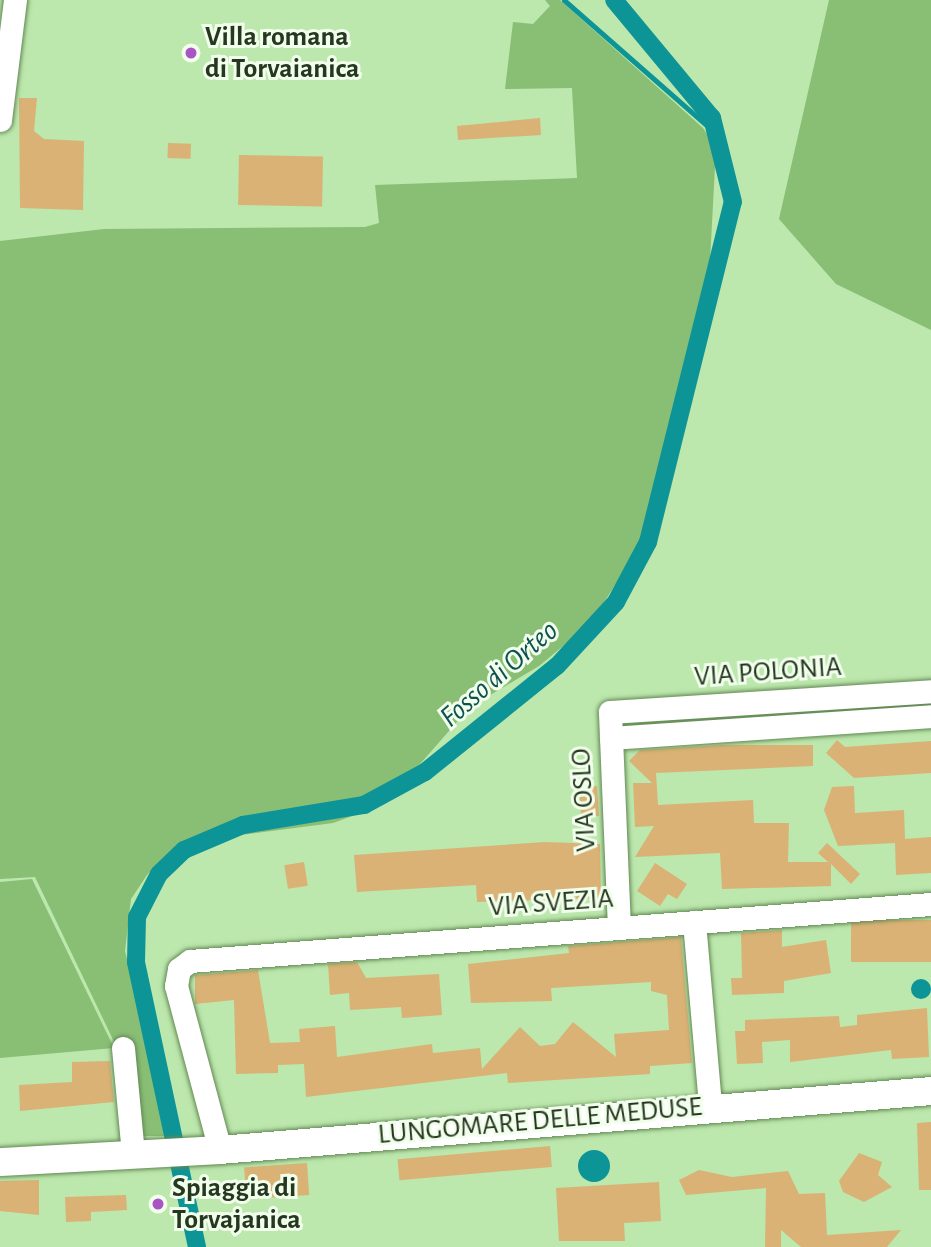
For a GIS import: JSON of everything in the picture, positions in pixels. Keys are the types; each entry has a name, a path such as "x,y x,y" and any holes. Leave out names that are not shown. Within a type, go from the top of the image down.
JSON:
{"main road":[{"name":"LUNGOMARE DELLE MEDUSE","path":"0,1162 216,1150 710,1106 931,1091"}],"street":[{"path":"0,120 15,0"},
{"name":"VIA POLONIA","path":"610,712 931,691"},
{"name":"VIA OSLO","path":"610,712 619,928"},
{"name":"VIA POLONIA","path":"611,738 931,716"},
{"name":"VIA SVEZIA","path":"216,1150 176,986 179,970 193,960 931,904"},
{"path":"694,922 710,1106"},
{"path":"123,1048 141,1154"}],"green space":[{"path":"545,0 560,0 703,128 716,148 706,336 683,433 642,543 590,624 539,666 470,707 385,804 333,823 202,840 164,857 147,875 131,899 125,951 171,1136 135,1136 118,1050 35,877 0,879 0,241 104,229 365,227 379,223 375,185 577,178 572,88 505,89 513,22 533,24 550,6"},
{"path":"829,0 931,0 931,330 836,284 779,219"},
{"path":"32,879 114,1048 0,1058 0,882"}],"water":[{"path":"921,979 928,982 931,989 928,996 921,999 914,996 911,989 914,982"},
{"path":"594,1150 606,1154 610,1166 606,1178 594,1182 582,1178 578,1166 582,1154"}],"building":[{"path":"19,98 37,98 34,131 44,139 84,141 83,210 20,208"},
{"path":"540,118 541,135 458,140 457,126"},
{"path":"168,143 191,144 190,159 167,158"},
{"path":"239,155 323,156 322,206 238,205"},
{"path":"837,740 845,747 931,741 931,773 854,778 826,753"},
{"path":"722,745 813,745 813,766 656,773 658,805 753,800 754,823 789,823 788,862 828,862 818,853 827,843 860,874 851,884 831,864 831,886 722,889 720,853 635,857 654,826 635,827 633,783 652,783 629,761 640,750"},
{"path":"597,786 599,816 581,817 579,787"},
{"path":"854,786 855,813 904,810 905,839 931,837 931,873 896,875 895,843 838,846 824,810 832,787"},
{"path":"545,842 600,844 601,898 477,902 476,885 357,892 354,855"},
{"path":"304,862 308,886 288,889 284,865"},
{"path":"655,863 687,884 677,899 668,894 660,906 637,891"},
{"path":"851,920 931,920 931,962 851,962"},
{"path":"782,930 782,947 826,940 831,973 784,981 784,993 732,995 731,978 742,978 741,933"},
{"path":"681,937 692,1063 650,1066 650,1074 508,1083 507,1073 306,1097 304,1064 278,1065 278,1073 236,1074 234,1000 195,1004 195,975 258,970 270,1043 300,1042 299,1029 335,1026 337,1057 432,1044 433,1053 480,1048 482,1069 520,1027 540,1046 555,1044 573,1022 616,1057 614,1034 669,1030 667,995 651,991 651,982 551,988 552,1001 471,1003 468,964 569,953 568,946"},
{"path":"357,962 366,978 439,974 442,1015 402,1018 401,1007 350,1010 349,993 330,995 328,964"},
{"path":"927,1008 929,1057 892,1059 891,1050 790,1062 790,1040 762,1042 763,1063 737,1064 735,1031 745,1031 745,1020 839,1016 840,1027 857,1025 857,1015"},
{"path":"110,1061 114,1102 20,1111 19,1085 72,1082 72,1062"},
{"path":"931,1122 931,1190 919,1190 917,1123"},
{"path":"550,1146 552,1167 399,1180 398,1159"},
{"path":"859,1153 882,1162 878,1175 892,1187 864,1202 843,1192 839,1181"},
{"path":"307,1163 309,1195 246,1199 244,1167"},
{"path":"699,1170 732,1177 788,1171 799,1194 825,1193 827,1235 901,1230 887,1247 801,1247 781,1230 781,1247 765,1247 766,1188 686,1195 679,1180"},
{"path":"39,1180 39,1215 0,1211 0,1181"},
{"path":"659,1182 661,1221 624,1223 625,1241 559,1241 556,1188"},
{"path":"126,1195 127,1210 91,1212 91,1221 66,1222 65,1197"}],"waterway":[{"path":"564,0 722,139"},
{"name":"Fosso di Orteo","path":"197,1247 136,962 137,917 159,874 184,850 243,825 364,805 425,772 557,666 616,602 648,542 733,202 712,118 614,0"}],"place":[{"name":"Villa romana di Torvaianica","path":"191,53"},
{"name":"Spiaggia di Torvajanica","path":"158,1204"}]}
